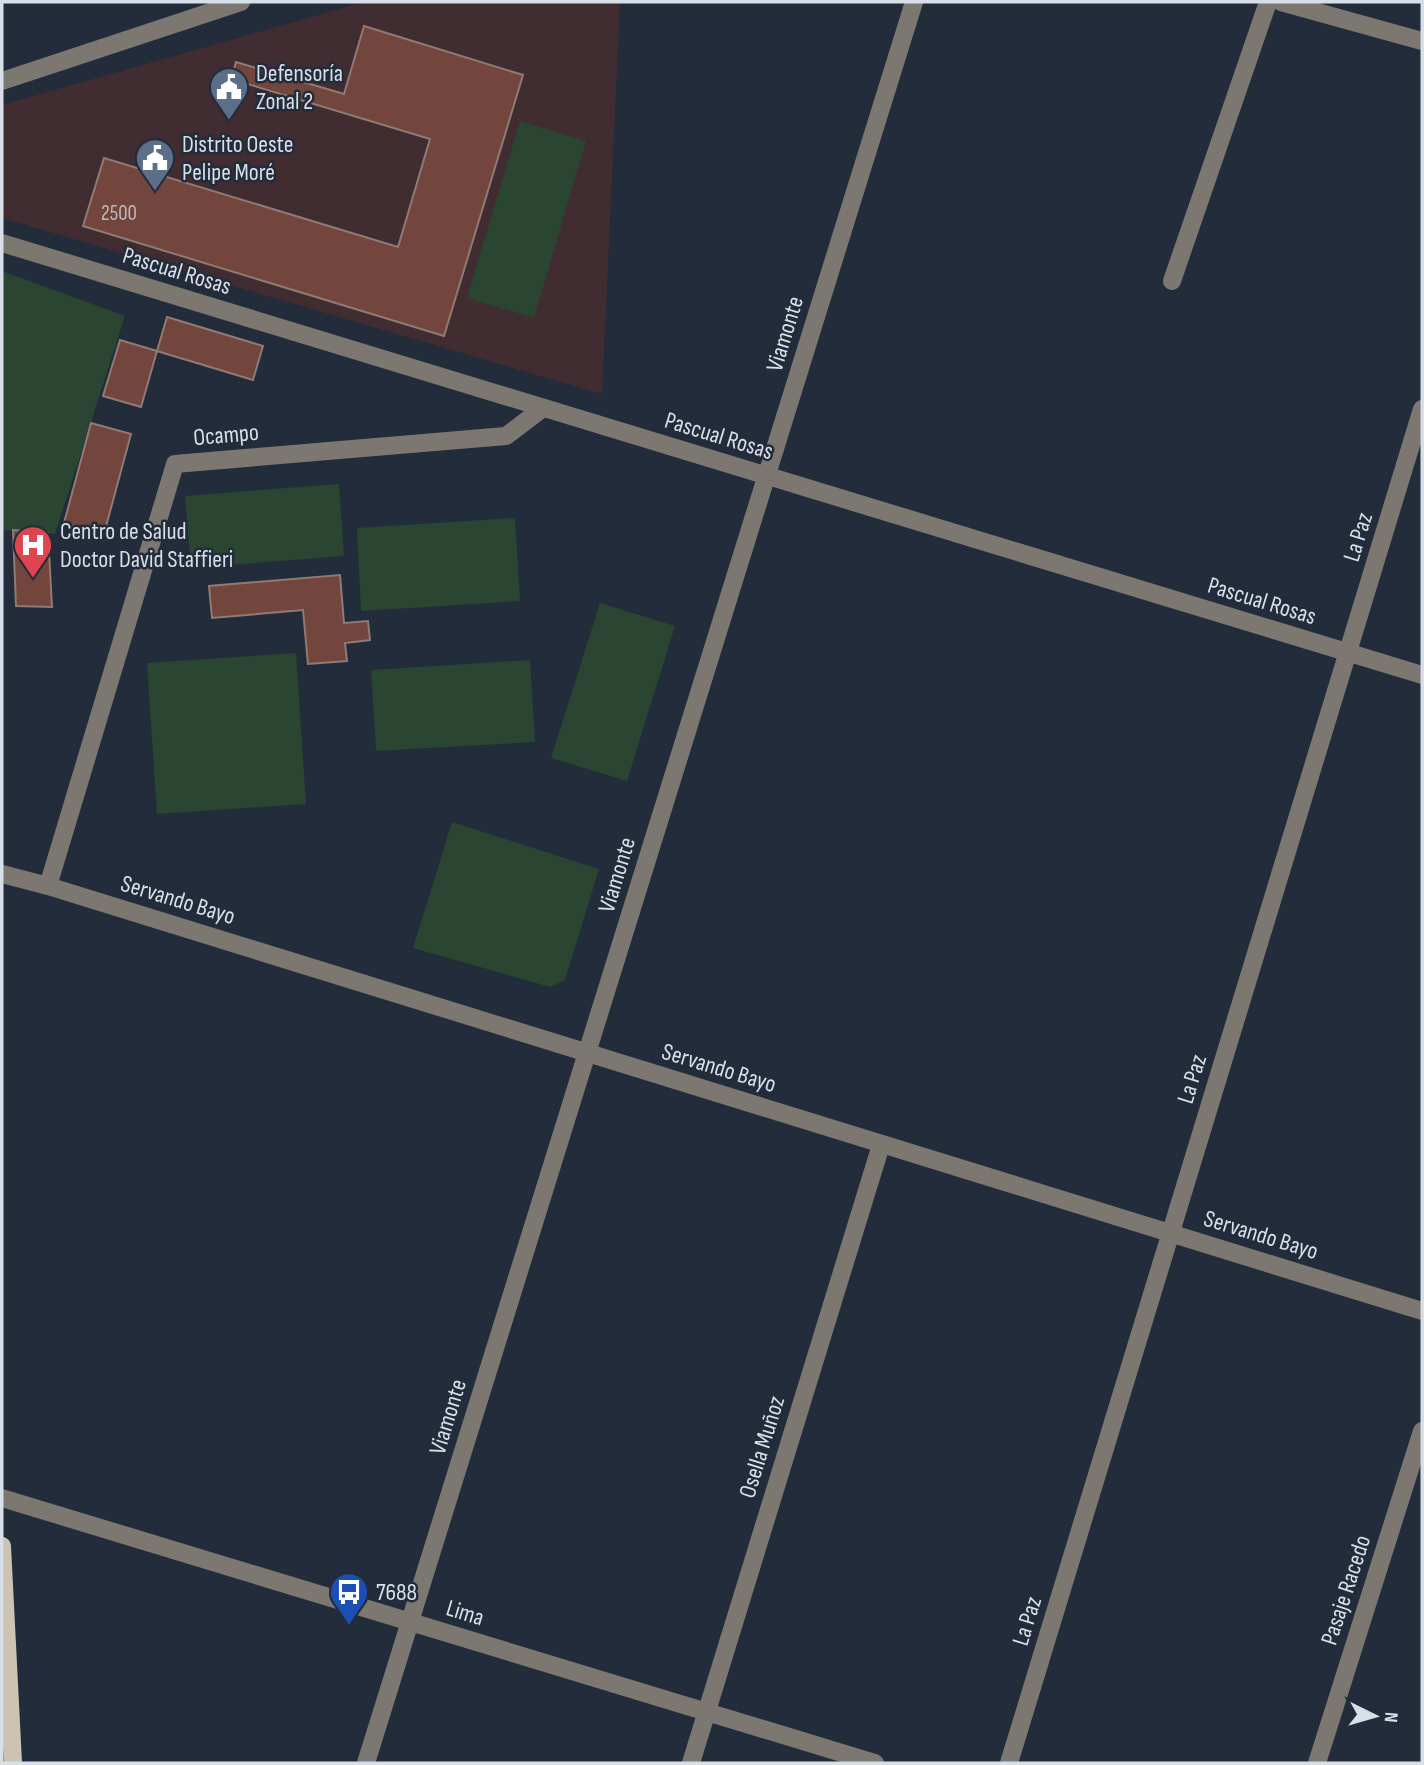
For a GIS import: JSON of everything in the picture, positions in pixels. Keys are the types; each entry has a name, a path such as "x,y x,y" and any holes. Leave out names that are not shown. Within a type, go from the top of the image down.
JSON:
{"main road":[{"path":"2,1546 13,1763"}],"street":[{"path":"2,81 241,2"},
{"name":"Viamonte","path":"366,1763 914,2"},
{"path":"1172,281 1268,2"},
{"path":"1281,2 1422,41"},
{"name":"Pascual Rosas","path":"2,243 1422,675"},
{"name":"Ocampo","path":"48,886 175,464 506,436 543,408"},
{"name":"La Paz","path":"1009,1763 1422,409"},
{"name":"Servando Bayo","path":"2,874 1422,1311"},
{"name":"Osella Muñoz","path":"691,1763 881,1145"},
{"name":"Pasaje Racedo","path":"1317,1763 1422,1431"},
{"name":"Lima","path":"2,1498 875,1763"}],"shaded area":[{"path":"364,2 620,2 602,394 2,218 2,105"}],"green space":[{"path":"520,121 586,141 534,318 467,298"},
{"path":"2,271 125,316 55,534 2,530"},
{"path":"339,484 344,556 191,568 185,496"},
{"path":"515,518 520,601 361,611 357,528"},
{"path":"600,603 675,626 627,781 551,758"},
{"path":"296,653 306,804 157,814 147,663"},
{"path":"530,660 535,742 376,751 371,670"},
{"path":"452,822 599,869 565,980 550,987 413,948"}],"building":[{"name":"Distrito Oeste Pelipe Moré","path":"364,26 523,75 444,336 83,226 104,158 398,247 430,139 231,79 236,62 344,94"},
{"path":"167,317 263,346 253,380 157,351"},
{"path":"120,340 157,351 141,407 103,396"},
{"path":"91,423 131,434 104,534 64,523"},
{"path":"13,530 48,533 52,607 16,606"},
{"path":"340,575 344,623 368,621 370,640 345,643 347,661 308,664 303,610 212,618 209,586"}],"place":[{"name":"Defensoría Zonal 2","path":"229,121"},
{"name":"Distrito Oeste Pelipe Moré","path":"155,192"},
{"name":"Centro de Salud Doctor David Staffieri","path":"33,579"},
{"name":"7688","path":"349,1626"}]}
